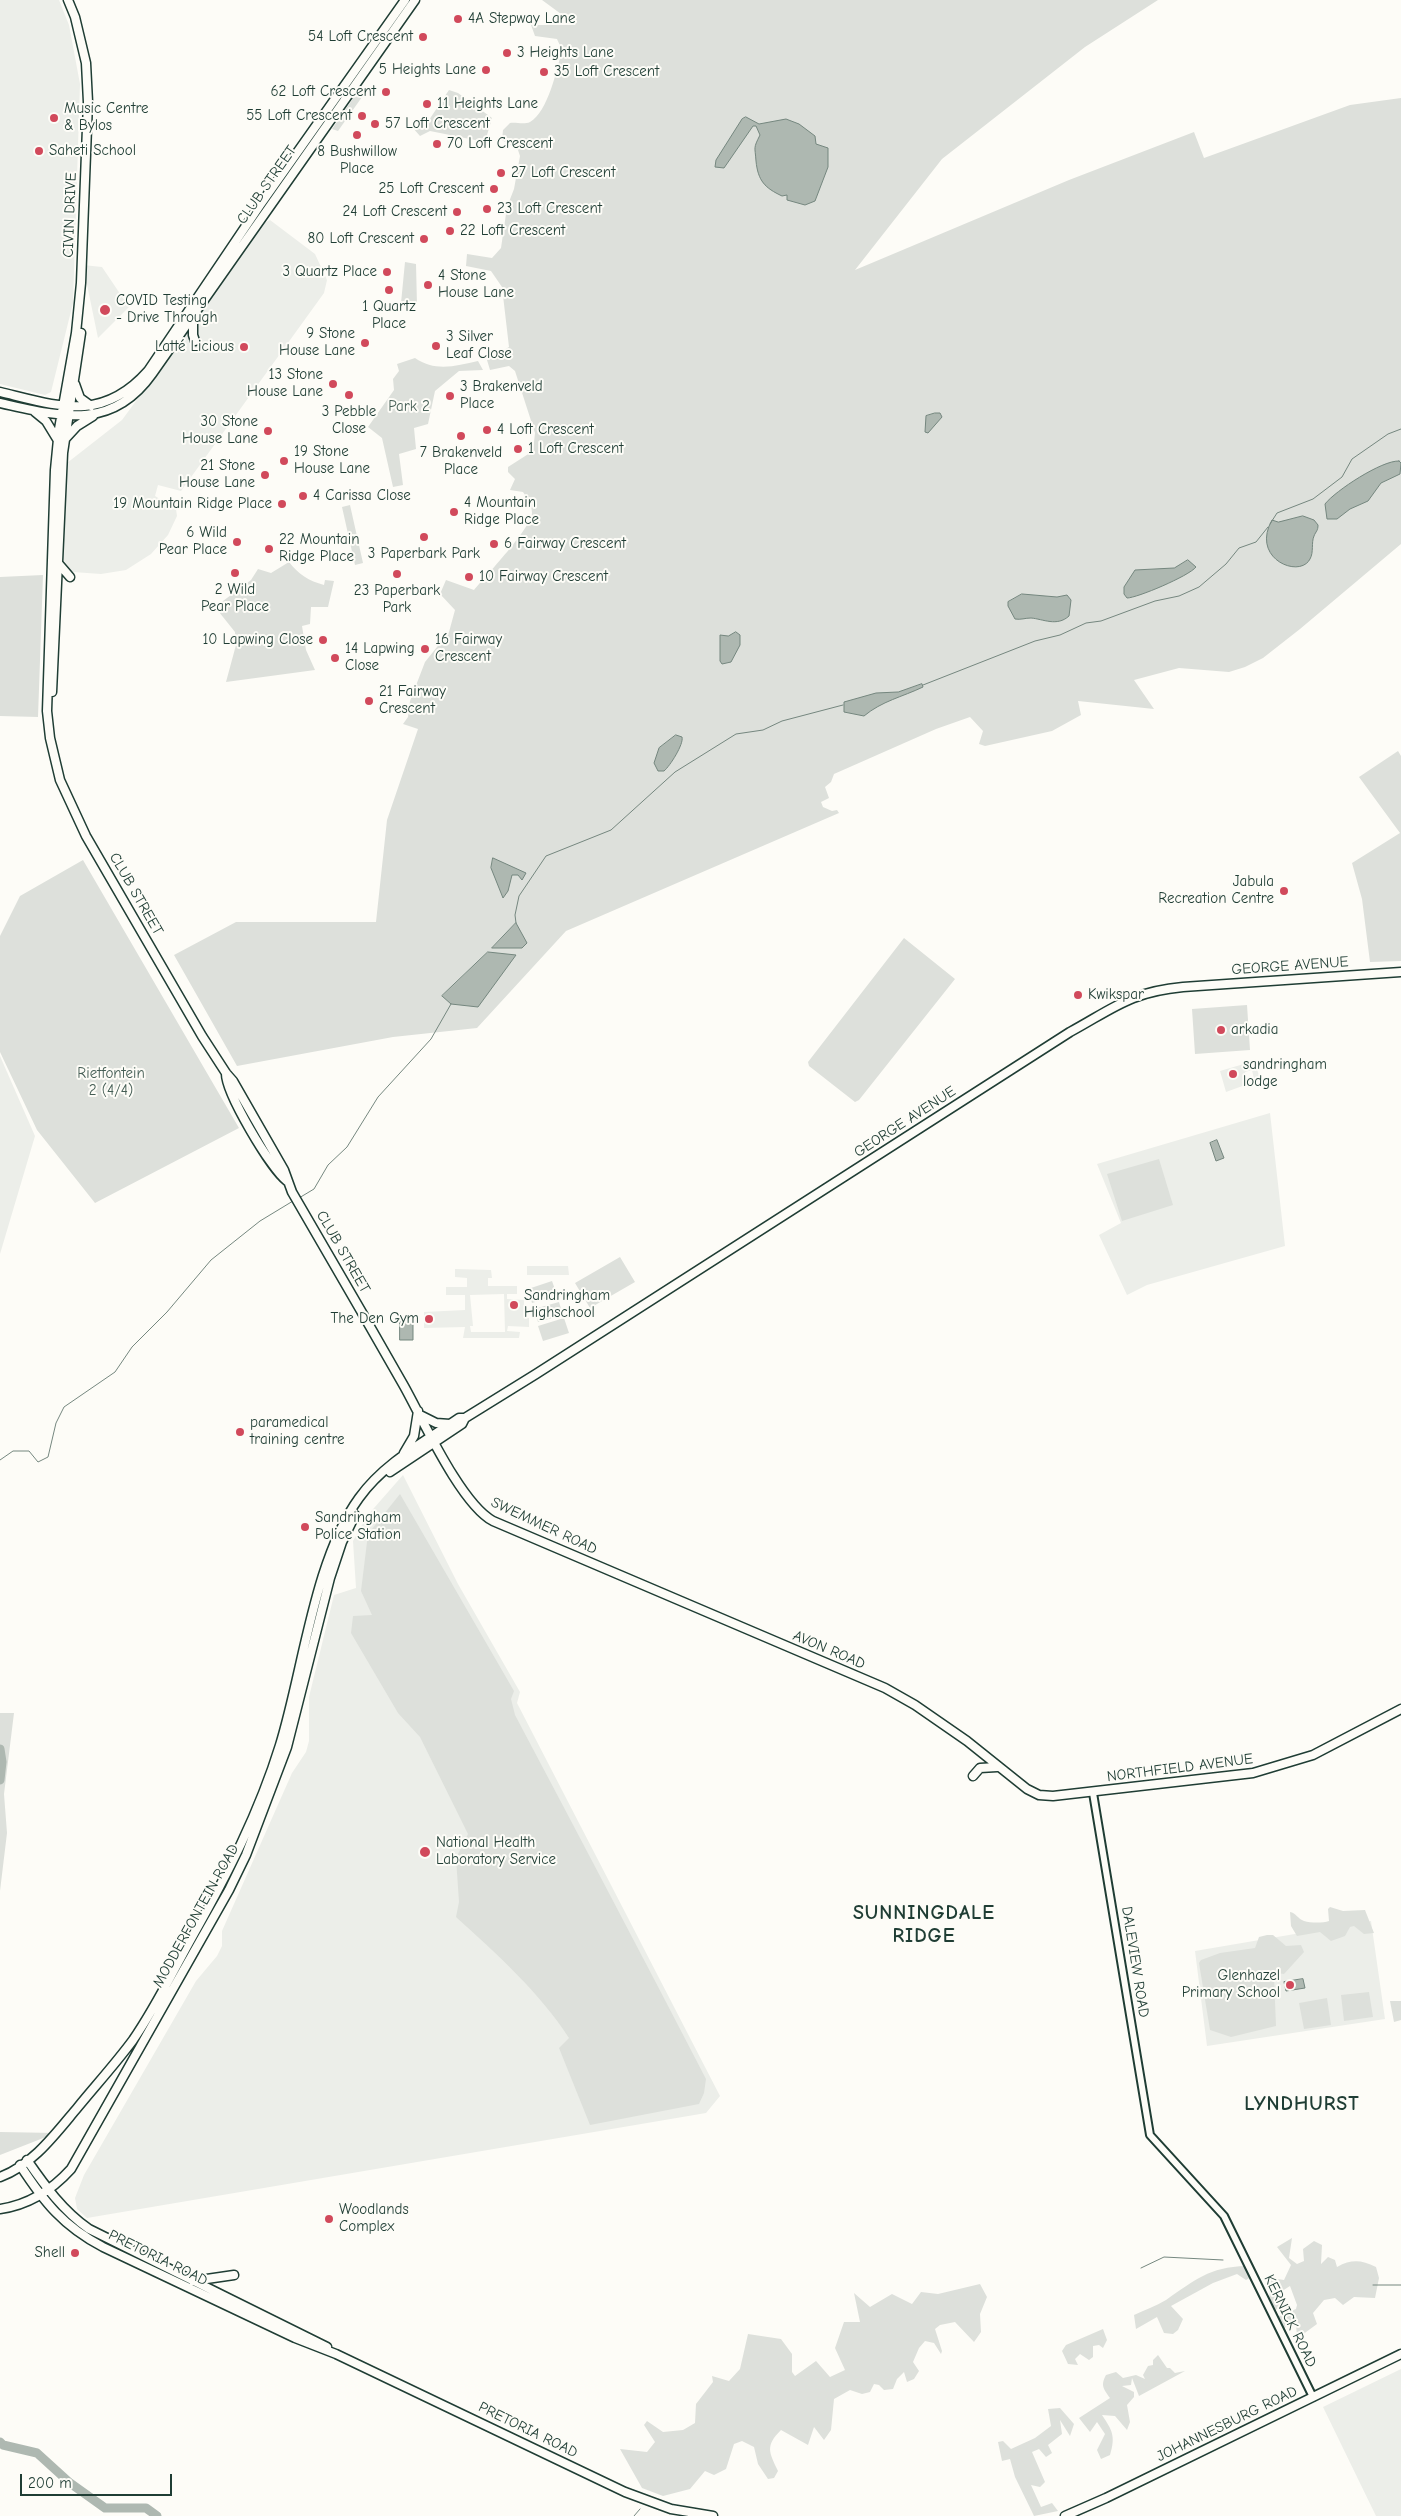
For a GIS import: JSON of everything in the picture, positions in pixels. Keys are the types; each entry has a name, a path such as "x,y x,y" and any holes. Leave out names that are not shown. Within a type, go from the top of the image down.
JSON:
{"main road":[{"name":"CIVIN DRIVE","path":"66,407 65,390 76,333 81,283 88,85 81,38 68,0"},
{"name":"CLUB STREET","path":"140,384 260,205 405,0"},
{"name":"CLUB STREET","path":"140,384 193,317 265,210 415,0"},
{"name":"CIVIN DRIVE","path":"64,416 74,379 82,327 83,288 81,283"},
{"path":"193,317 195,341"},
{"path":"74,379 80,398 92,406"},
{"path":"0,392 66,407 92,406 114,399 140,384"},
{"path":"33,410 46,421 61,440 77,426 97,414 122,405 140,384"},
{"path":"45,402 56,399 65,390"},
{"path":"0,403 64,416 97,414"},
{"name":"CLUB STREET","path":"64,416 50,576 48,718 54,758 67,800 91,845 226,1073 227,1084 245,1119 272,1164 287,1181 433,1439"},
{"name":"CLUB STREET","path":"48,718 53,680 61,440"},
{"path":"58,561 64,572 70,577"},
{"name":"GEORGE AVENUE","path":"433,1439 462,1424 465,1418 1122,1001 1152,991 1183,987 1401,972"},
{"path":"402,1456 414,1436 419,1413 436,1422 450,1424"},
{"name":"GEORGE AVENUE","path":"433,1439 459,1418 465,1418"},
{"name":"MODDERFONTEIN ROAD","path":"0,2177 27,2160 51,2139 133,2039 154,2007 222,1885 274,1766 324,1576 337,1539 358,1499 373,1480 402,1456 433,1439"},
{"name":"MODDERFONTEIN ROAD","path":"0,2209 19,2206 48,2190 61,2180 80,2155 229,1890 246,1855 287,1747 330,1578 348,1527 376,1483 433,1439"},
{"name":"SWEMMER ROAD","path":"433,1439 466,1494 485,1516 674,1598"},
{"name":"AVON ROAD","path":"674,1598 885,1688 915,1705 967,1741"},
{"name":"NORTHFIELD AVENUE","path":"967,1741 997,1767 1027,1789 1039,1794 1053,1796 1094,1793 1253,1773 1286,1765 1313,1755 1355,1731 1401,1709"},
{"path":"973,1776 980,1768 997,1767"},
{"name":"PRETORIA ROAD","path":"27,2160 48,2190 68,2213 89,2229 312,2338 336,2354"},
{"name":"PRETORIA ROAD","path":"20,2165 40,2195 62,2220 81,2235 170,2280 295,2338 336,2354 625,2492 671,2508 714,2516"},
{"path":"58,2201 57,2191 61,2180"},
{"path":"170,2280 174,2271"},
{"path":"193,2280 234,2275"},
{"name":"JOHANNESBURG ROAD","path":"1065,2516 1106,2498 1401,2354"}],"street":[{"name":"DALEVIEW ROAD","path":"1094,1793 1150,2135"},
{"name":"KERNICK ROAD","path":"1150,2135 1220,2210 1313,2397"}],"shaded area":[{"name":"Saheti School","path":"0,0 59,0 69,25 80,84 73,303 51,392 45,395 0,384"},
{"path":"746,117 759,124 786,119 799,124 815,136 816,144 828,148 828,167 815,201 805,205 787,200 787,195 782,196 776,193 763,183 756,161 755,148 760,135 756,126 753,126 724,168 715,167 716,160 742,119"},
{"path":"270,220 315,254 327,280 324,293 181,491 158,485 155,496 176,509 177,516 168,535 151,554 126,570 101,574 73,572 62,557 67,463 122,420 197,318 259,225"},
{"path":"83,265 102,267 129,307 98,338"},
{"path":"940,413 942,417 928,433 925,432 926,416"},
{"path":"1399,461 1401,463 1400,474 1381,483 1368,501 1350,509 1337,519 1327,519 1325,504 1330,498 1359,477 1382,465"},
{"path":"1303,516 1314,520 1318,525 1313,539 1311,556 1305,565 1297,567 1288,566 1279,562 1272,555 1267,545 1267,534 1272,520 1278,522"},
{"path":"1188,560 1196,567 1184,576 1133,597 1127,598 1124,594 1124,587 1135,570 1174,568"},
{"path":"1022,594 1057,597 1067,595 1071,600 1069,616 1055,622 1031,618 1015,619 1008,606 1008,602"},
{"path":"736,632 740,635 740,645 731,662 722,664 720,661 720,635 728,636"},
{"path":"922,684 923,687 885,703 864,716 844,712 844,702 876,693 898,692"},
{"path":"676,735 682,737 679,750 664,771 658,771 654,763 659,748"},
{"path":"493,858 526,873 522,880 518,875 512,875 508,891 503,898 491,868"},
{"path":"516,923 527,943 522,948 492,948"},
{"path":"488,952 516,955 478,1007 451,1004 442,996"},
{"path":"0,1056 35,1136 0,1254"},
{"name":"sandringham lodge","path":"1254,1061 1260,1078 1251,1081 1254,1079 1252,1070 1245,1072 1248,1084 1226,1092 1220,1071"},
{"path":"1270,1113 1285,1246 1147,1285 1127,1295 1099,1235 1121,1223 1097,1164"},
{"path":"1217,1140 1224,1158 1216,1161 1210,1143"},
{"path":"527,1266 568,1266 569,1275 527,1275"},
{"name":"Sandringham Highschool","path":"455,1269 491,1270 492,1278 488,1278 488,1286 517,1286 517,1294 507,1294 507,1299 524,1300 524,1317 529,1318 529,1327 508,1326 507,1331 520,1332 519,1338 463,1338 465,1327 424,1328 424,1312 465,1310 465,1295 446,1295 446,1287 467,1287 467,1278 455,1277","holes":["504,1294 505,1332 471,1332 470,1326 473,1326 470,1295"]},
{"path":"400,1321 413,1321 413,1340 400,1340"},
{"name":"National Health Laboratory Service","path":"403,1475 458,1584 520,1692 517,1703 720,2096 706,2113 87,2218 77,2209 75,2198 84,2175 196,1981 217,1956 222,1946 222,1931 292,1773 306,1752 309,1741 309,1697 334,1595 356,1588 353,1541 367,1516"},
{"name":"Glenhazel Primary School","path":"1371,1921 1385,2019 1207,2046 1195,1951"},
{"path":"1303,1979 1305,1988 1286,1991 1284,1982"},
{"path":"1401,2369 1401,2516 1376,2516 1323,2407"}],"green space":[{"path":"542,0 1158,0 1085,47 942,159 855,270 1069,180 1194,132 1204,158 1350,105 1401,98 1401,544 1263,658 1229,672 1179,668 1134,680 1154,709 1078,701 1081,715 1052,731 985,746 979,744 983,731 970,717 936,729 834,774 831,782 825,787 829,798 821,802 823,807 832,811 837,810 839,813 566,931 477,1028 393,1037 237,1066 174,955 236,922 376,922 387,820 418,729 403,724 408,717 410,701 425,662 449,632 455,610 440,594 446,580 474,590 517,540 530,520 532,510 528,499 523,492 510,490 515,479 508,472 508,467 533,451 535,433 515,371 509,366 490,370 487,360 509,347 502,287 491,271 466,266 467,254 492,258 501,248 507,207 514,189 520,156 518,150 502,140 503,130 510,123 530,122 542,109 551,89 562,50 557,39 535,36 531,25 576,25"},
{"path":"361,87 362,97 338,131 332,129"},
{"path":"449,90 458,93 492,118 485,142 430,131 420,136 412,127 423,129"},
{"path":"405,262 416,264 417,305 401,303"},
{"name":"Park 2","path":"415,358 430,365 446,367 478,361 483,370 459,371 435,391 428,424 414,428 416,449 399,454 403,485 393,487 382,438 368,427 394,390 393,379 399,371 397,364"},
{"path":"350,505 363,563 355,565 342,507"},
{"path":"289,562 296,570 313,581 324,585 325,580 334,581 328,607 311,607 310,624 302,626 306,650 315,670 226,682 236,645 235,632 215,607 251,580 258,569 271,573"},
{"path":"43,575 38,717 0,716 0,577"},
{"path":"1398,751 1401,756 1401,961 1370,962 1362,899 1352,863 1400,833 1359,777"},
{"name":"Rietfontein 2 (4/4)","path":"83,860 239,1128 95,1203 37,1130 0,1052 0,936 20,896"},
{"path":"904,938 955,979 859,1100 855,1102 809,1066 808,1062"},
{"name":"arkadia","path":"1247,1005 1250,1050 1195,1054 1192,1009"},
{"path":"1159,1159 1173,1205 1122,1221 1107,1174"},
{"path":"620,1257 635,1282 590,1308 575,1283"},
{"path":"552,1281 557,1295 532,1303 528,1289"},
{"path":"559,1302 563,1315 538,1322 534,1309"},
{"path":"564,1318 569,1333 543,1341 538,1326"},
{"path":"400,1494 514,1691 511,1699 515,1715 706,2079 704,2093 699,2104 590,2125 559,2048 569,2038 545,2005 531,1990 502,1959 456,1917 459,1902 456,1858 468,1834 420,1737 398,1713 351,1633 353,1616 372,1615 361,1591 368,1534"},
{"path":"0,1713 14,1713 4,1794 7,1833 0,1891"},
{"path":"1330,1907 1343,1911 1365,1910 1374,1933 1364,1934 1354,1926 1350,1927 1345,1936 1331,1941 1320,1932 1297,1936 1291,1926 1290,1912 1304,1921 1324,1922 1329,1921 1328,1909"},
{"path":"1273,1935 1286,1946 1301,1945 1304,1952 1284,1974 1277,1973 1274,1976 1276,2026 1231,2037 1210,2030 1199,1963 1201,1960 1220,1953 1255,1948 1259,1937"},
{"path":"1369,1992 1373,2017 1344,2021 1341,1995"},
{"path":"1327,1998 1331,2025 1304,2029 1299,2003"},
{"path":"1390,2001 1401,2001 1401,2020 1394,2022"},
{"path":"0,2132 56,2133 0,2155"},
{"path":"1292,2238 1289,2258 1297,2264 1304,2261 1303,2249 1314,2241 1322,2245 1321,2264 1328,2257 1335,2260 1337,2267 1356,2261 1376,2267 1379,2278 1375,2298 1354,2297 1343,2305 1335,2298 1324,2300 1313,2313 1317,2324 1302,2335 1297,2336 1296,2324 1288,2324 1284,2329 1279,2322 1279,2316 1296,2309 1297,2305 1290,2286 1279,2293 1278,2300 1283,2302 1275,2311 1269,2301 1271,2278 1284,2280 1291,2265 1277,2247"},
{"path":"1246,2266 1253,2276 1246,2280 1237,2274 1213,2283 1171,2306 1183,2319 1178,2330 1173,2334 1164,2333 1157,2317 1136,2329 1134,2315 1166,2300 1186,2286 1212,2272"},
{"path":"980,2284 987,2297 980,2314 981,2332 974,2342 955,2322 940,2325 935,2329 942,2351 941,2354 934,2343 925,2341 919,2348 913,2362 919,2371 914,2379 907,2382 904,2372 897,2379 893,2389 884,2390 879,2385 874,2384 870,2392 862,2394 850,2390 834,2399 831,2430 824,2440 814,2427 808,2445 781,2430 773,2440 770,2449 772,2459 778,2471 774,2478 768,2479 758,2464 754,2447 742,2441 734,2444 726,2469 714,2475 705,2471 690,2489 663,2496 642,2488 620,2449 647,2452 655,2442 644,2425 647,2421 663,2432 683,2430 695,2423 696,2404 713,2382 712,2376 729,2381 740,2369 748,2334 781,2339 792,2354 792,2372 795,2376 816,2361 830,2377 845,2370 835,2348 844,2322 860,2322 854,2293 870,2307 892,2294 912,2304 921,2292 938,2294"},
{"path":"1103,2329 1107,2340 1103,2348 1099,2345 1093,2346 1093,2357 1089,2360 1080,2354 1075,2359 1078,2365 1068,2364 1062,2351 1066,2345"},
{"path":"1158,2355 1167,2368 1170,2368 1175,2373 1185,2371 1139,2396 1132,2378 1131,2385 1122,2386 1134,2392 1134,2397 1127,2405 1130,2422 1127,2430 1115,2416 1102,2415 1111,2429 1113,2443 1110,2455 1101,2459 1097,2450 1105,2434 1097,2422 1090,2432 1079,2418 1110,2398 1103,2385 1106,2375 1116,2372 1123,2378 1136,2375 1145,2379 1143,2375 1148,2366 1153,2365 1153,2360"},
{"path":"1060,2408 1074,2424 1070,2436 1060,2420 1062,2434 1048,2445 1052,2453 1046,2457 1039,2449 1032,2452 1045,2482 1040,2487 1031,2485 1041,2507 1052,2503 1058,2511 1034,2516 1015,2477 1010,2459 1002,2461 998,2442 1003,2441 1011,2449 1035,2438 1051,2426 1048,2409"}],"waterway":[{"path":"1270,524 1277,513 1313,499 1342,477 1352,459 1388,434 1401,429"},
{"path":"923,685 1035,641 1060,635 1086,623 1101,621 1155,601 1179,596 1199,587 1226,564 1239,548 1256,542 1268,527"},
{"path":"516,923 515,915 519,896 546,856 611,830 675,772 736,734 763,730 782,721 843,705"},
{"path":"299,1198 314,1189 328,1165 347,1147 378,1097 431,1039 451,1004"},
{"path":"0,1460 13,1451 29,1451 38,1462 48,1457 56,1423 64,1407 115,1372 132,1347 167,1312 211,1260 260,1221 293,1201"},
{"path":"0,1749 2,1762 0,1780"},
{"path":"1141,2268 1164,2257 1223,2260"},
{"path":"1373,2285 1401,2285"},
{"path":"0,2442 3,2445 37,2453 70,2483 105,2508 146,2508 157,2516"},
{"path":"634,2516 640,2509"}],"place":[{"name":"4A Stepway Lane","path":"458,19"},
{"name":"54 Loft Crescent","path":"423,37"},
{"name":"3 Heights Lane","path":"507,53"},
{"name":"5 Heights Lane","path":"486,70"},
{"name":"35 Loft Crescent","path":"544,72"},
{"name":"62 Loft Crescent","path":"386,92"},
{"name":"11 Heights Lane","path":"427,104"},
{"name":"55 Loft Crescent","path":"362,116"},
{"name":"Music Centre & Bylos","path":"54,118"},
{"name":"57 Loft Crescent","path":"375,124"},
{"name":"8 Bushwillow Place","path":"357,135"},
{"name":"70 Loft Crescent","path":"437,144"},
{"name":"Saheti School","path":"39,151"},
{"name":"27 Loft Crescent","path":"501,173"},
{"name":"25 Loft Crescent","path":"494,189"},
{"name":"23 Loft Crescent","path":"487,209"},
{"name":"24 Loft Crescent","path":"457,212"},
{"name":"22 Loft Crescent","path":"450,231"},
{"name":"80 Loft Crescent","path":"424,239"},
{"name":"3 Quartz Place","path":"387,272"},
{"name":"4 Stone House Lane","path":"428,285"},
{"name":"1 Quartz Place","path":"389,290"},
{"name":"COVID Testing - Drive Through","path":"105,310"},
{"name":"9 Stone House Lane","path":"365,343"},
{"name":"3 Silver Leaf Close","path":"436,346"},
{"name":"Latté Licious","path":"244,347"},
{"name":"13 Stone House Lane","path":"333,384"},
{"name":"3 Pebble Close","path":"349,395"},
{"name":"3 Brakenveld Place","path":"450,396"},
{"name":"4 Loft Crescent","path":"487,430"},
{"name":"30 Stone House Lane","path":"268,431"},
{"name":"7 Brakenveld Place","path":"461,436"},
{"name":"1 Loft Crescent","path":"518,449"},
{"name":"19 Stone House Lane","path":"284,461"},
{"name":"21 Stone House Lane","path":"265,475"},
{"name":"4 Carissa Close","path":"303,496"},
{"name":"19 Mountain Ridge Place","path":"282,504"},
{"name":"4 Mountain Ridge Place","path":"454,512"},
{"name":"3 Paperbark Park","path":"424,537"},
{"name":"6 Wild Pear Place","path":"237,542"},
{"name":"6 Fairway Crescent","path":"494,544"},
{"name":"22 Mountain Ridge Place","path":"269,549"},
{"name":"2 Wild Pear Place","path":"235,573"},
{"name":"23 Paperbark Park","path":"397,574"},
{"name":"10 Fairway Crescent","path":"469,577"},
{"name":"10 Lapwing Close","path":"323,640"},
{"name":"16 Fairway Crescent","path":"425,649"},
{"name":"14 Lapwing Close","path":"335,658"},
{"name":"21 Fairway Crescent","path":"369,701"},
{"name":"Jabula Recreation Centre","path":"1284,891"},
{"name":"Kwikspar","path":"1078,995"},
{"name":"arkadia","path":"1221,1030"},
{"name":"sandringham lodge","path":"1233,1074"},
{"name":"Sandringham Highschool","path":"514,1305"},
{"name":"The Den Gym","path":"429,1319"},
{"name":"paramedical training centre","path":"240,1432"},
{"name":"Sandringham Police Station","path":"305,1527"},
{"name":"National Health Laboratory Service","path":"425,1852"},
{"name":"Glenhazel Primary School","path":"1290,1985"},
{"name":"Woodlands Complex","path":"329,2219"},
{"name":"Shell","path":"75,2253"}],"district":[{"name":"SUNNINGDALE RIDGE","path":"924,1924"},
{"name":"LYNDHURST","path":"1302,2104"}]}
